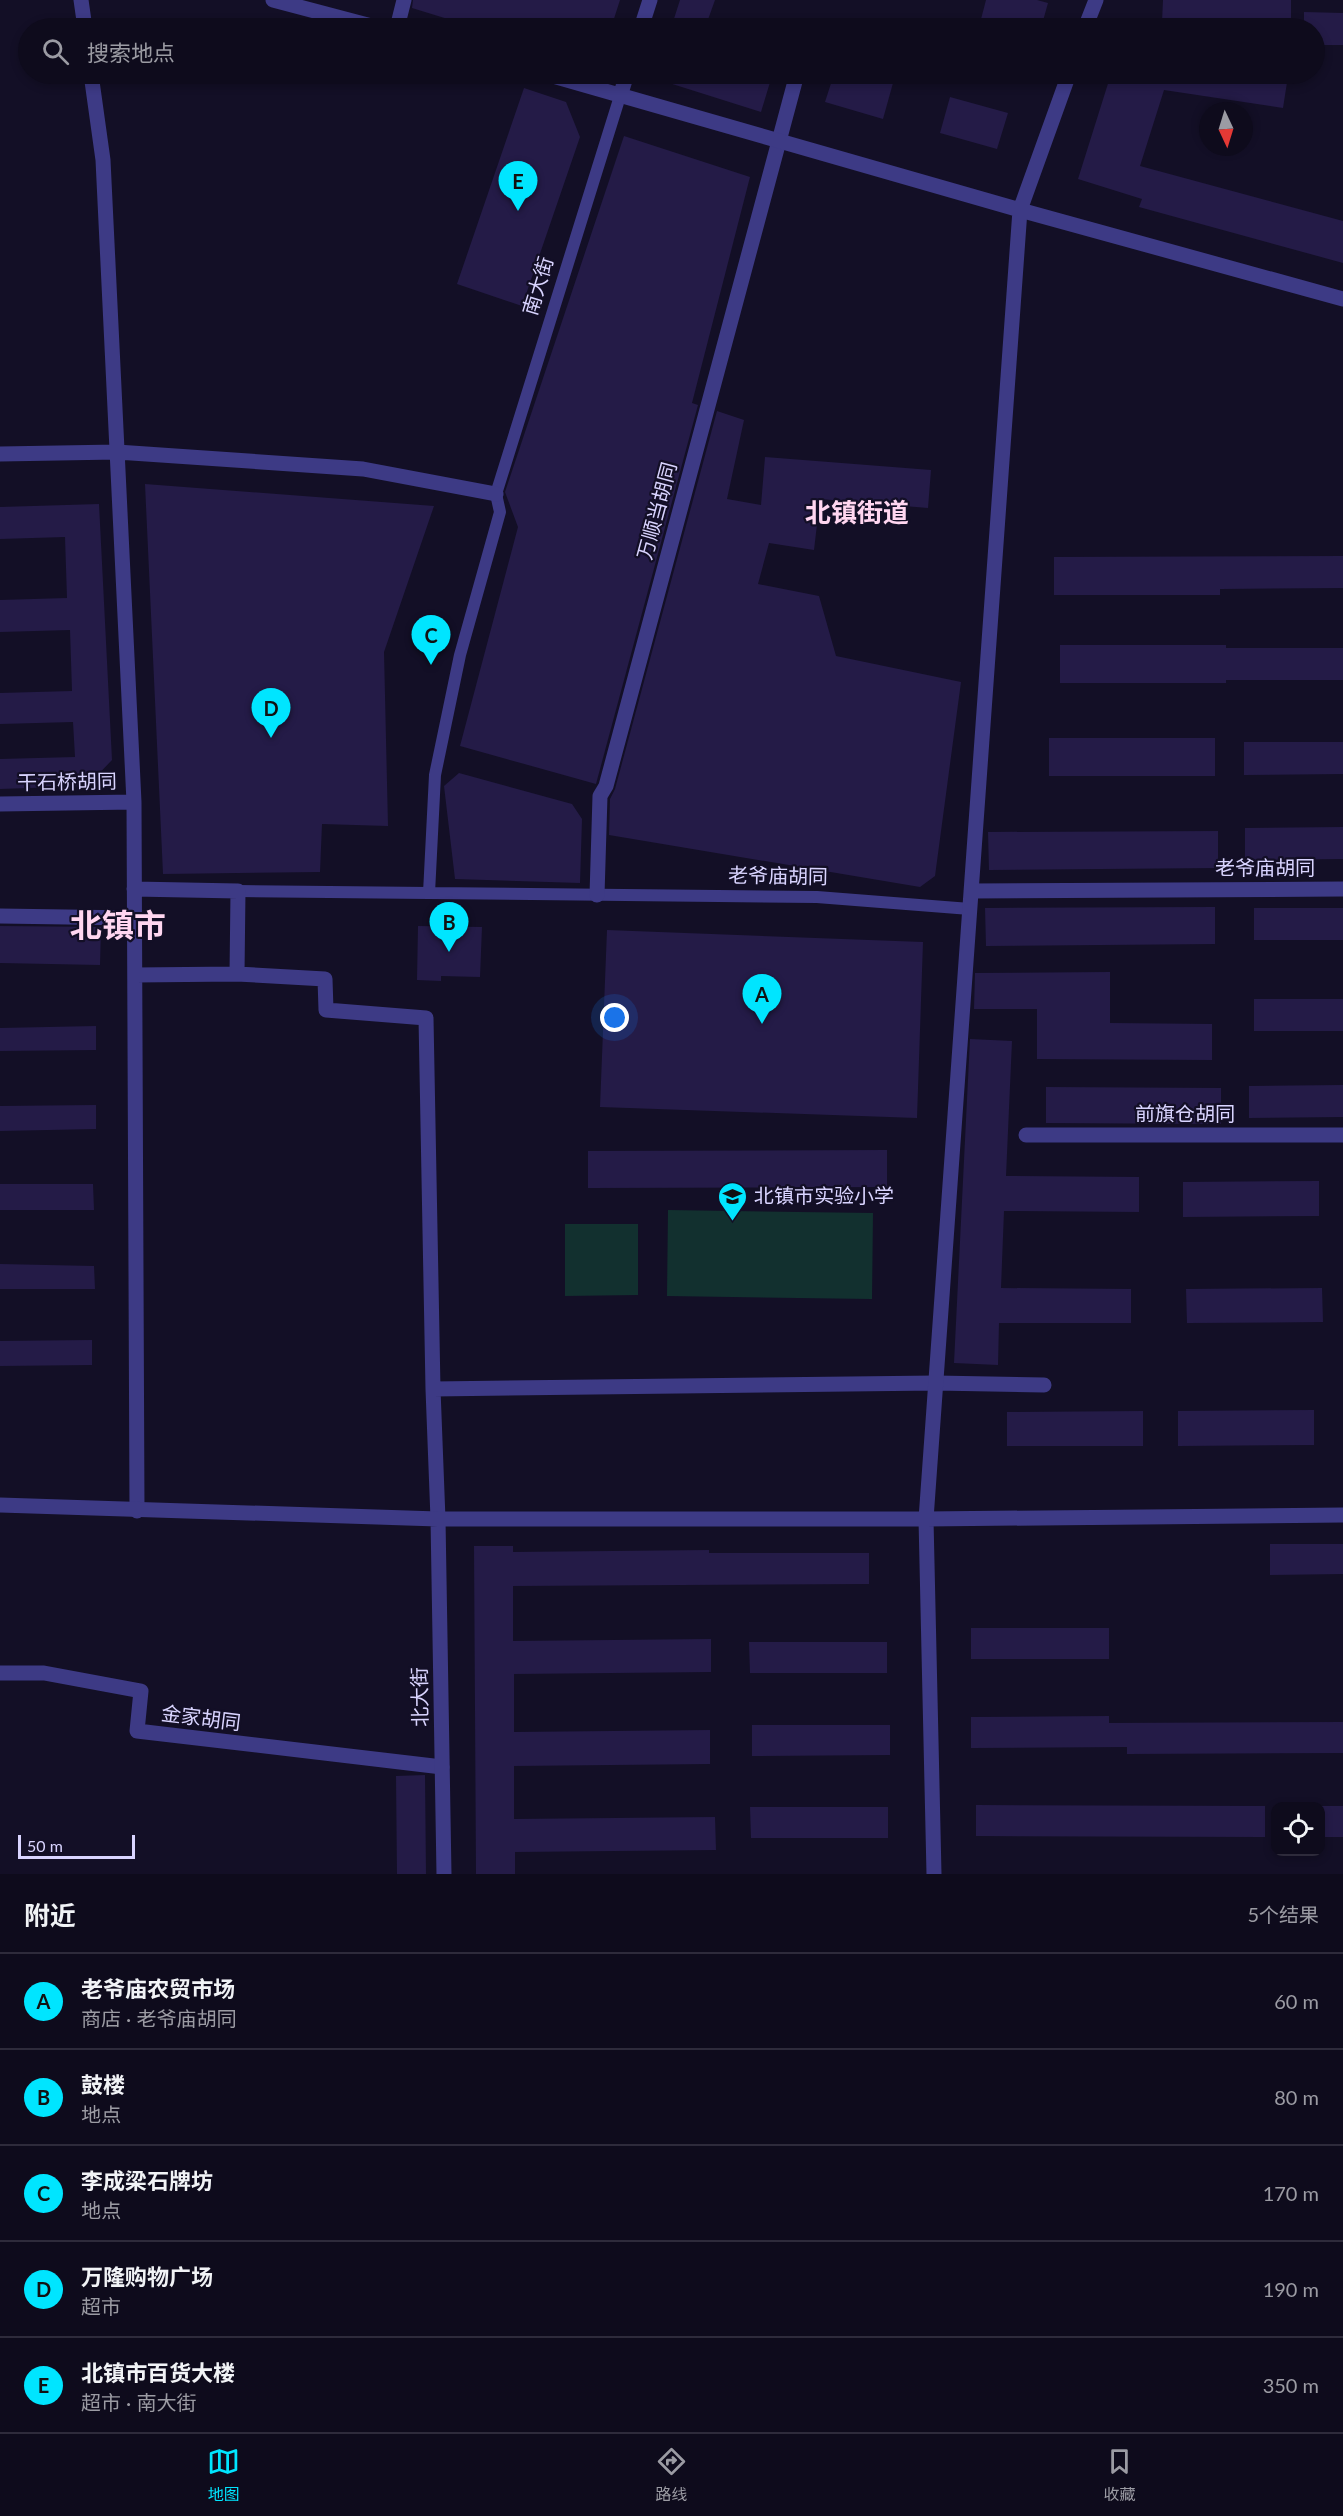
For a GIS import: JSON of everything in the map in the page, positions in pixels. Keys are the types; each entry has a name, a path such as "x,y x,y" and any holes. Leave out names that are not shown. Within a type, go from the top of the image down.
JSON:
{"street":[{"path":"81,0 84,18"},
{"path":"273,0 341,18"},
{"path":"400,18 404,0"},
{"path":"644,18 650,0"},
{"path":"1089,18 1096,0"},
{"path":"93,84 103,160 134,802 137,1511"},
{"path":"585,84 1020,210 1343,299"},
{"name":"南大街","path":"429,893 435,775 460,655 500,512 496,494 624,84"},
{"name":"万顺当胡同","path":"591,895 600,796 609,774 794,84"},
{"path":"934,1874 926,1519 1020,210 1065,84"},
{"path":"0,454 117,453 363,469 496,494"},
{"name":"干石桥胡同","path":"0,804 134,802"},
{"path":"134,889 238,891 237,974 135,975"},
{"name":"老爷庙胡同","path":"971,891 1343,889"},
{"name":"老爷庙胡同","path":"238,891 817,897 970,909"},
{"path":"0,916 134,918"},
{"name":"北大街","path":"237,974 326,979 326,1010 426,1018 444,1874"},
{"name":"前旗仓胡同","path":"1026,1135 1343,1135"},
{"path":"433,1389 936,1383 1044,1385"},
{"path":"0,1505 438,1519 926,1519 1343,1515"},
{"name":"金家胡同","path":"0,1673 44,1673 141,1691 137,1731 442,1767"}],"green space":[{"path":"668,1210 873,1213 872,1299 667,1296"},
{"path":"565,1224 638,1224 638,1295 565,1296"}],"building":[{"path":"413,0 620,0 614,18 444,18 412,8"},
{"path":"680,0 715,0 709,18 674,18"},
{"path":"986,0 1037,0 1048,3 1044,18 981,18"},
{"path":"1163,0 1291,0 1291,18 1162,18"},
{"path":"1304,12 1343,13 1343,45 1325,45 1325,18 1304,18"},
{"path":"672,84 769,84 761,112"},
{"path":"831,84 893,84 883,119 825,102"},
{"path":"1108,84 1287,84 1283,108 1164,90 1140,166 1343,221 1343,263 1139,207 1142,199 1078,179"},
{"path":"524,88 566,102 580,137 522,306 457,284"},
{"path":"950,97 1008,113 997,149 940,133"},
{"path":"624,136 750,177 692,403 698,405 596,784 460,746 518,527 505,492"},
{"path":"717,411 744,420 727,499 761,505 765,457 931,470 928,508 820,499 814,550 769,543 758,584 819,596 836,656 961,682 935,876 920,887 609,835 610,799 615,789"},
{"path":"145,484 434,506 384,652 388,826 322,824 320,872 163,874"},
{"path":"99,504 112,760 87,786 0,789 0,759 75,757 73,722 0,724 0,693 72,691 70,630 0,632 0,600 67,598 65,537 0,539 0,507"},
{"path":"1343,556 1343,588 1220,589 1220,595 1054,595 1054,557"},
{"path":"1060,645 1343,648 1343,680 1060,683"},
{"path":"1049,738 1215,738 1215,776 1049,776"},
{"path":"1244,742 1343,742 1343,774 1244,775"},
{"path":"459,773 572,804 582,819 580,883 455,879 444,786"},
{"path":"1343,827 1343,859 1245,860 1245,828"},
{"path":"1218,831 1218,868 989,870 988,832"},
{"path":"1215,907 1215,944 986,946 985,908"},
{"path":"1254,908 1343,908 1343,940 1254,940"},
{"path":"0,926 101,927 100,965 0,963"},
{"path":"418,926 482,927 480,977 441,976 441,981 417,980"},
{"path":"607,930 923,942 917,1118 600,1107"},
{"path":"1110,972 1110,1023 1212,1024 1212,1060 1037,1059 1037,1009 974,1009 975,973"},
{"path":"1254,999 1343,999 1343,1031 1254,1031"},
{"path":"96,1026 96,1050 0,1051 0,1028"},
{"path":"970,1039 1012,1041 1006,1176 1139,1177 1139,1212 1004,1211 1001,1288 1131,1289 1131,1323 999,1323 998,1365 954,1363"},
{"path":"1343,1085 1343,1117 1249,1118 1249,1086"},
{"path":"1046,1087 1221,1088 1221,1124 1046,1123"},
{"path":"96,1105 96,1129 0,1131 0,1106"},
{"path":"887,1150 887,1187 588,1188 588,1151"},
{"path":"1319,1181 1319,1216 1183,1217 1183,1182"},
{"path":"0,1184 93,1184 94,1210 0,1210"},
{"path":"0,1264 94,1266 95,1289 0,1289"},
{"path":"1322,1288 1323,1322 1187,1323 1186,1289"},
{"path":"92,1340 92,1365 0,1366 0,1341"},
{"path":"1314,1410 1314,1445 1178,1446 1178,1411"},
{"path":"1143,1411 1143,1446 1007,1446 1007,1412"},
{"path":"1270,1544 1343,1544 1343,1574 1270,1575"},
{"path":"474,1546 513,1546 513,1552 709,1550 709,1553 869,1553 869,1584 513,1586 513,1641 711,1639 711,1672 514,1674 514,1732 710,1730 710,1764 514,1766 514,1819 715,1817 716,1850 515,1852 515,1874 476,1874"},
{"path":"971,1628 1109,1628 1109,1659 971,1659"},
{"path":"749,1642 887,1642 887,1673 750,1673"},
{"path":"1109,1716 1109,1723 1343,1722 1343,1753 1127,1754 1127,1747 971,1748 971,1717"},
{"path":"752,1725 890,1725 890,1755 752,1756"},
{"path":"425,1775 426,1874 397,1874 396,1776"},
{"path":"976,1805 1265,1806 1265,1837 976,1836"},
{"path":"1325,1806 1343,1806 1343,1837 1325,1837"},
{"path":"750,1807 888,1807 888,1838 751,1838"}],"place":[{"name":"北镇市百货大楼","path":"518,211"},
{"name":"李成梁石牌坊","path":"431,665"},
{"name":"万隆购物广场","path":"271,738"},
{"name":"鼓楼","path":"449,952"},
{"name":"老爷庙农贸市场","path":"762,1024"},
{"name":"北镇市实验小学","path":"733,1222"}],"district":[{"name":"北镇街道","path":"857,513"},
{"name":"北镇市","path":"118,926"}]}
